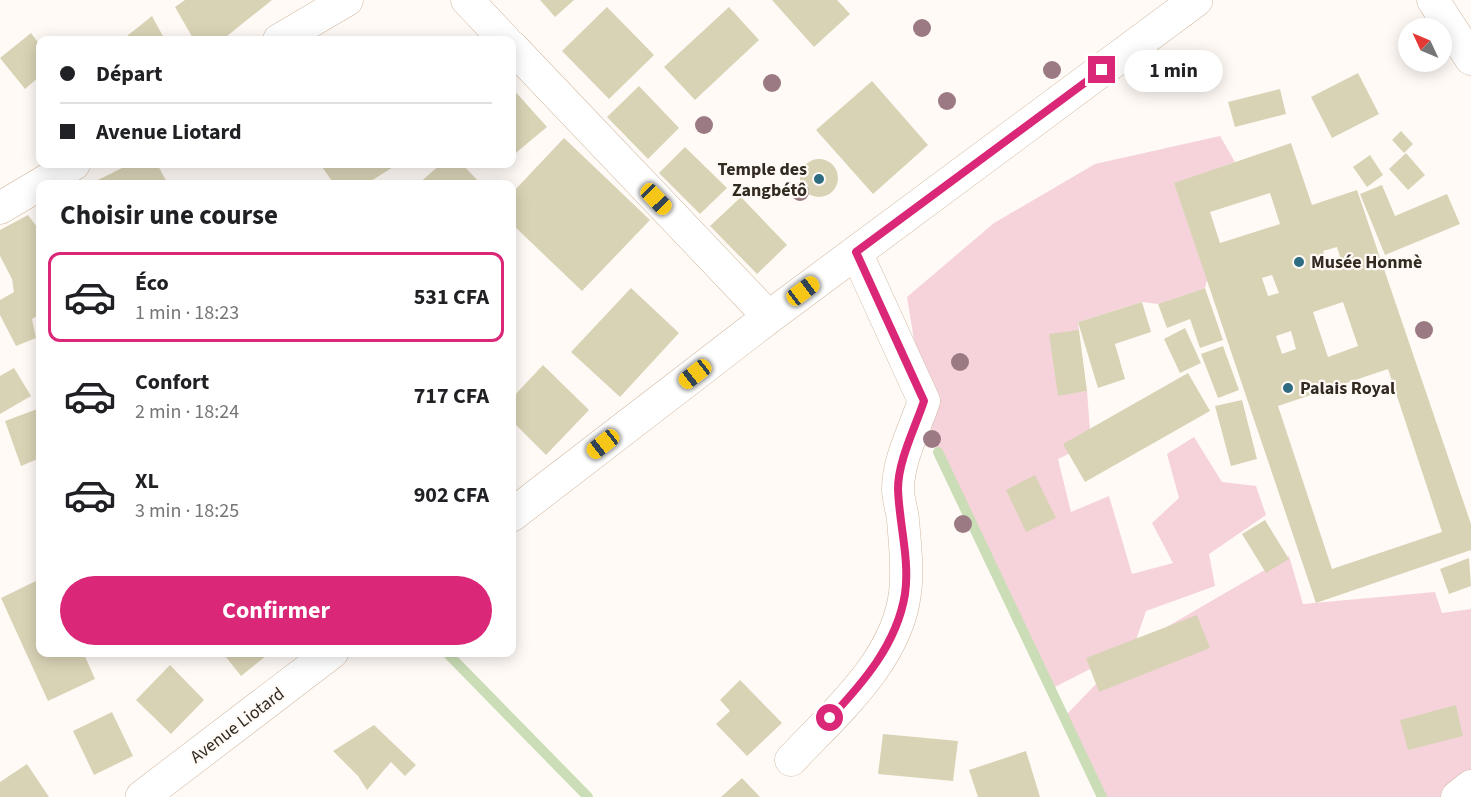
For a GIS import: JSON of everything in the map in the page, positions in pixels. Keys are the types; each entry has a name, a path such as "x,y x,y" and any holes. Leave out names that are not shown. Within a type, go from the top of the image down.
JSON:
{"street":[{"path":"286,36 347,0"},
{"path":"467,0 501,36"},
{"path":"516,512 769,317 1197,0"},
{"path":"1433,0 1471,59"},
{"path":"516,51 769,317"},
{"path":"47,180 67,168"},
{"path":"0,208 36,187"},
{"path":"791,760 843,704 883,653 892,637 905,594 903,521 898,488 906,454 924,401 856,252"},
{"name":"Avenue Liotard","path":"142,797 325,657"},
{"path":"1457,797 1471,786"}],"shaded area":[{"path":"1220,136 1235,162 1175,184 1207,280 1205,288 1158,304 1142,302 1078,322 1079,330 1058,395 1087,391 1091,443 1058,459 1071,512 1109,496 1132,574 1173,563 1152,523 1179,498 1167,454 1194,437 1222,482 1256,486 1266,515 1209,554 1215,586 1146,611 1134,646 1289,556 1303,604 1435,592 1442,613 1471,609 1471,786 1457,797 1102,797 1064,717 1131,648 1051,689 938,452 924,401 907,297 994,223 1095,164"}],"building":[{"path":"185,0 272,0 227,36 192,36 175,7"},
{"path":"540,0 574,0 555,17"},
{"path":"772,0 837,0 850,14 814,47"},
{"path":"607,7 654,55 609,99 562,51"},
{"path":"729,7 759,40 695,100 664,67"},
{"path":"152,16 163,36 127,36"},
{"path":"31,33 36,40 36,79 25,89 0,58"},
{"path":"1358,73 1379,114 1332,138 1311,97"},
{"path":"872,81 928,145 873,194 816,130"},
{"path":"639,86 679,128 648,159 607,117"},
{"path":"1280,89 1286,114 1235,127 1228,102"},
{"path":"516,92 547,127 516,153"},
{"path":"1401,131 1413,144 1404,153 1392,140"},
{"path":"564,138 650,220 582,291 516,228 516,189"},
{"name":"Palais Royal","path":"1291,143 1312,205 1357,190 1471,524 1471,550 1316,603 1174,183","holes":["1270,193 1280,224 1220,243 1210,212","1337,247 1341,260 1328,265 1323,251","1272,275 1279,293 1268,296 1262,278","1343,302 1358,346 1328,357 1313,312","1291,331 1296,349 1282,354 1276,336","1388,369 1442,532 1332,569 1278,406"]},
{"path":"685,147 727,188 700,214 659,173"},
{"path":"1406,153 1425,175 1408,190 1389,169"},
{"path":"1370,155 1383,175 1367,187 1353,167"},
{"name":"Temple des Zangbétô","path":"819,159 833,164 838,178 833,192 819,197 805,192 800,178 805,164"},
{"path":"122,168 159,168 166,180 98,180"},
{"path":"323,168 392,168 372,180 331,180"},
{"path":"436,168 466,168 477,180 423,180"},
{"path":"1382,185 1395,216 1447,194 1460,224 1385,255 1360,194"},
{"path":"741,197 787,245 757,274 710,226"},
{"path":"28,215 36,226 36,316 32,319 36,338 16,346 0,315 0,300 14,292 12,279 0,256 0,230"},
{"path":"631,288 679,333 620,397 571,352"},
{"path":"1205,288 1223,340 1200,348 1190,319 1167,328 1158,304"},
{"path":"1142,302 1151,332 1115,344 1125,379 1098,388 1078,322"},
{"path":"1185,328 1201,363 1180,373 1164,339"},
{"path":"1079,330 1087,391 1058,396 1049,334"},
{"path":"1223,346 1239,390 1218,398 1201,354"},
{"path":"543,365 589,410 546,455 516,425 516,394"},
{"path":"14,368 31,396 0,414 0,376"},
{"path":"1188,373 1210,411 1085,482 1063,444"},
{"path":"1242,400 1257,459 1231,466 1215,406"},
{"path":"36,409 36,460 21,466 5,421"},
{"path":"1035,475 1056,518 1026,532 1006,490"},
{"path":"1265,520 1289,559 1266,573 1242,534"},
{"path":"1469,558 1471,586 1449,594 1440,569"},
{"path":"36,581 36,657 85,657 95,679 48,701 1,598"},
{"path":"1197,615 1210,648 1099,692 1086,658"},
{"path":"226,657 265,657 241,676"},
{"path":"170,665 204,700 171,734 136,700"},
{"path":"740,680 782,723 747,756 716,724 730,711 720,700"},
{"path":"1456,705 1463,736 1408,750 1400,720"},
{"path":"112,712 133,756 94,775 73,731"},
{"path":"374,725 416,765 405,776 391,762 367,790 358,776 333,751"},
{"path":"883,734 958,741 953,781 878,774"},
{"path":"1026,751 1040,797 978,797 969,770"},
{"path":"27,764 49,797 0,797 0,782"},
{"path":"742,778 760,797 721,797"}],"waterway":[{"path":"938,452 1102,797"},
{"path":"451,657 588,797"}],"place":[{"name":"Temple des Zangbétô","path":"819,179"},
{"name":"Musée Honmè","path":"1299,262"},
{"name":"Palais Royal","path":"1288,388"}],"route":[{"path":"830,718 883,653 892,637 905,594 903,521 898,488 906,454 924,401 856,252 1102,70"}]}
